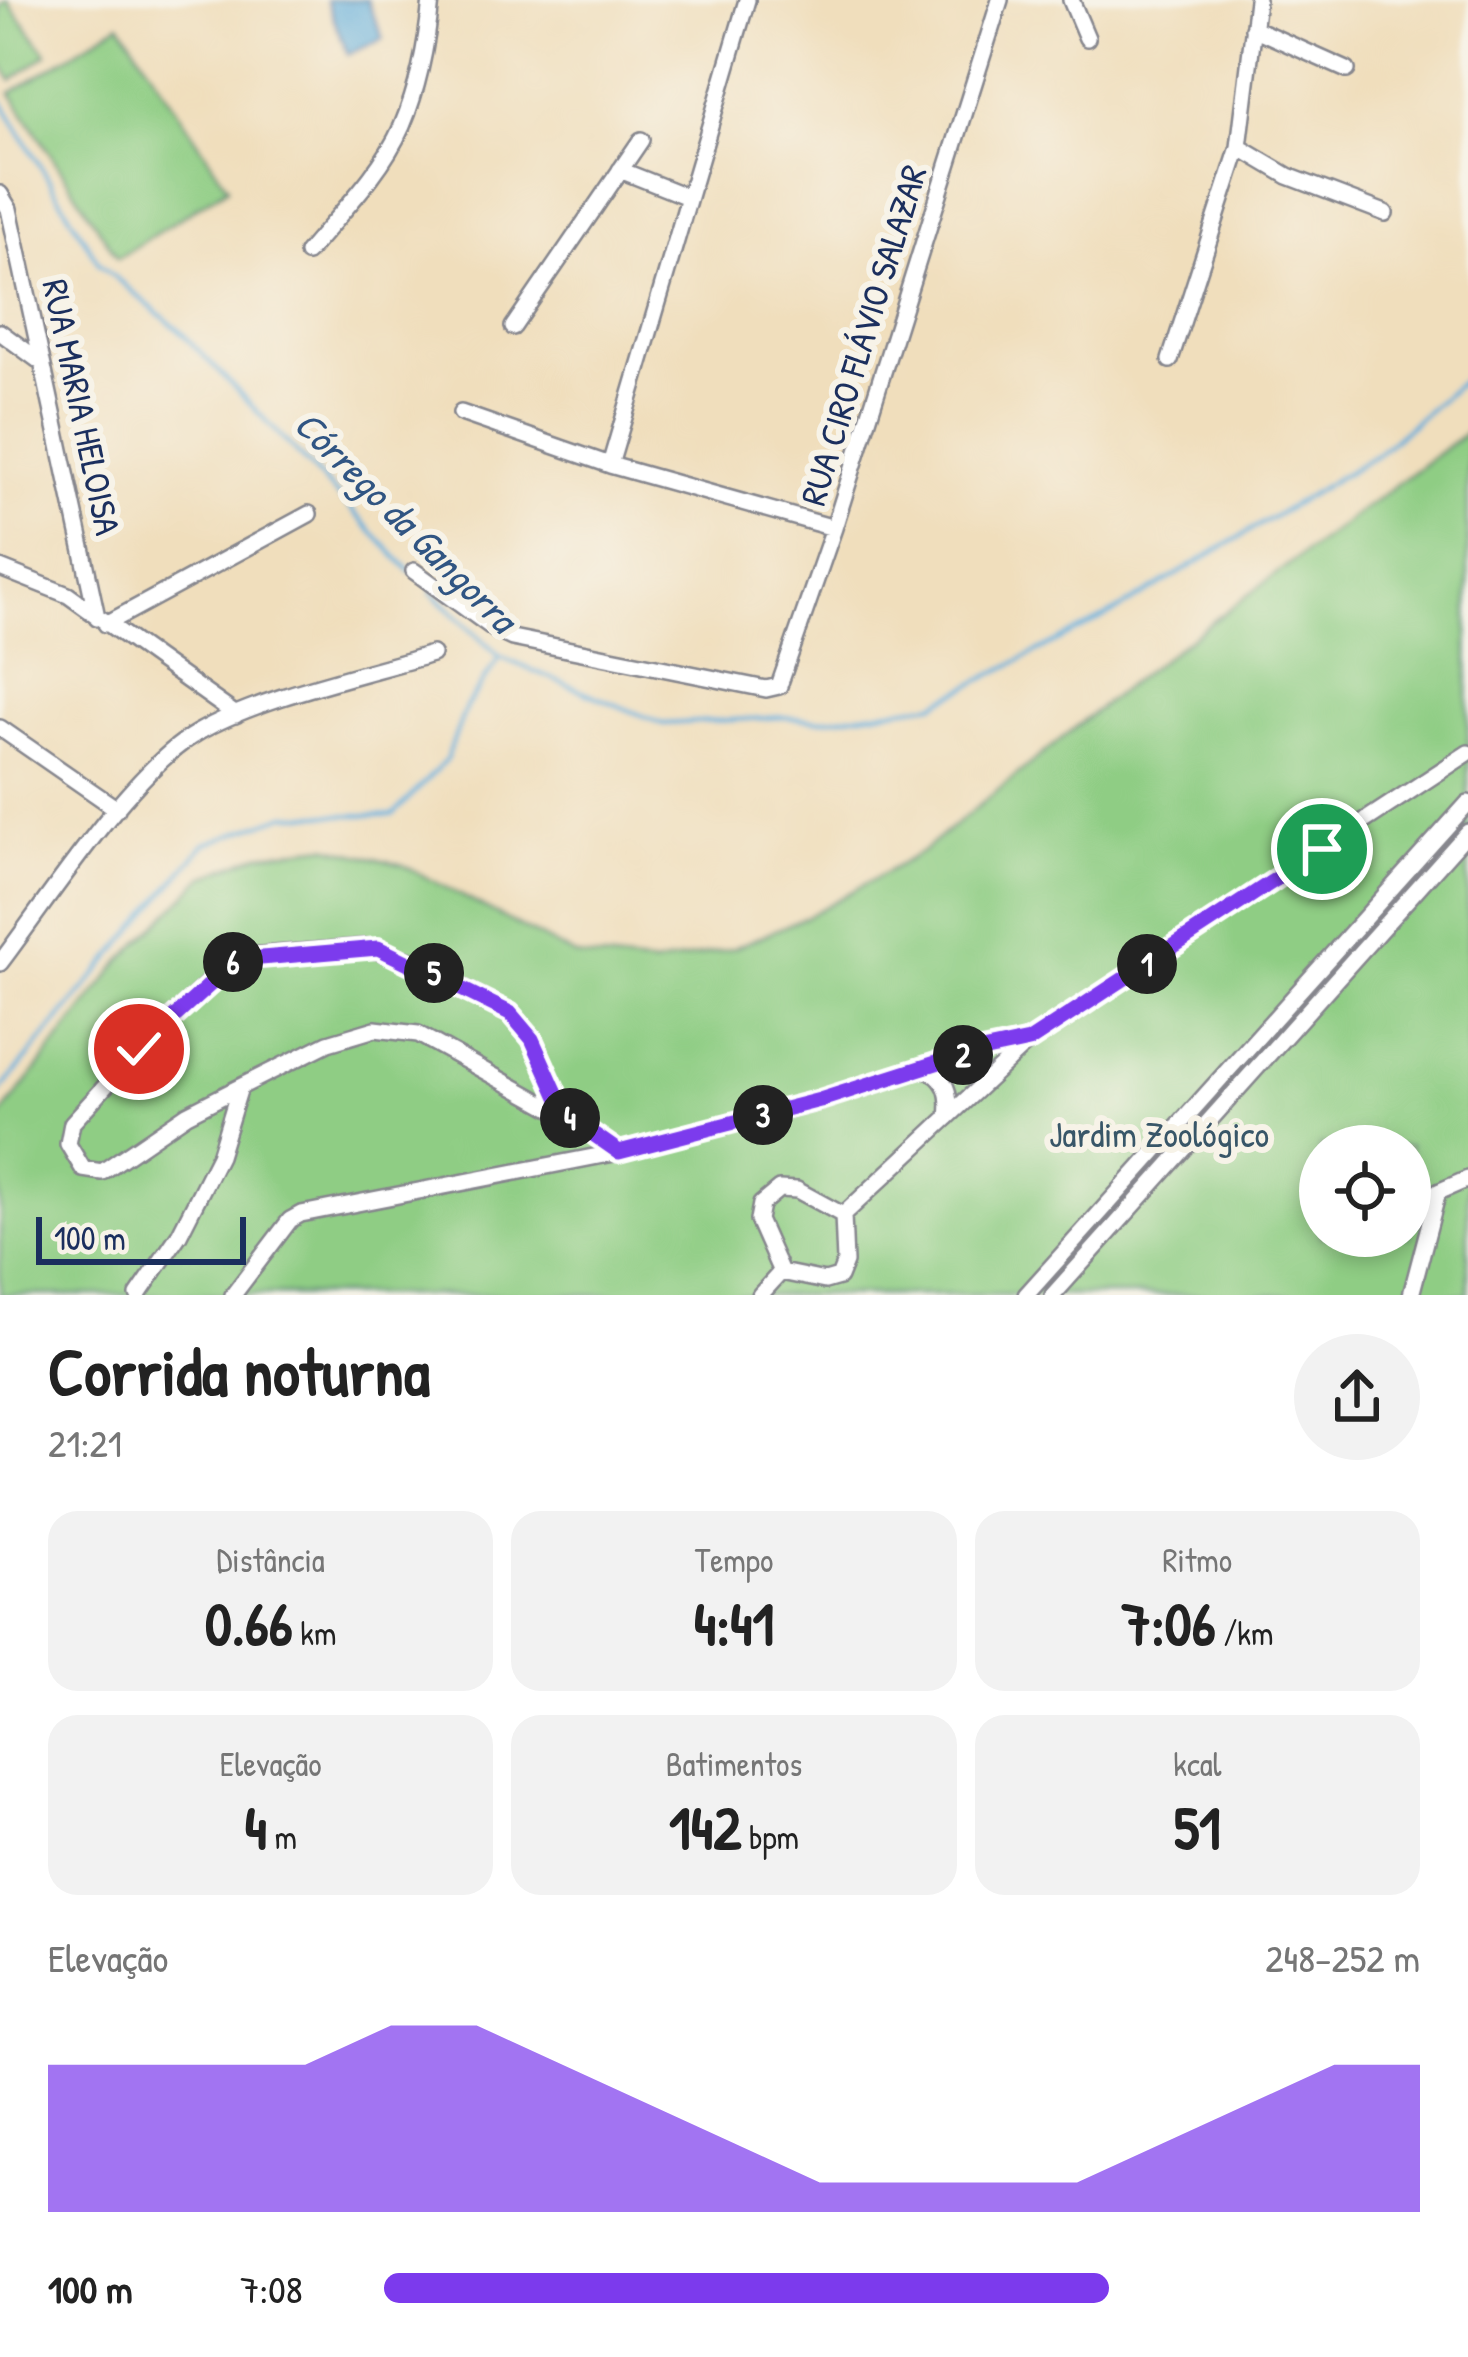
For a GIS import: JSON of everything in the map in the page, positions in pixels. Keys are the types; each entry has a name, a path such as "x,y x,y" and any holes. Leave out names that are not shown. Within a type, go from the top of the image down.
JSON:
{"street":[{"path":"307,253 369,178 401,128 427,46 431,0"},
{"path":"610,466 747,0"},
{"name":"RUA CIRO FLÁVIO SALAZAR","path":"414,571 496,632 512,638 766,689 778,686 834,528 1000,0"},
{"path":"1071,0 1087,38"},
{"path":"1170,360 1239,147 1257,0"},
{"path":"1253,28 1347,70"},
{"path":"513,327 628,174 641,140"},
{"path":"1239,147 1288,176 1385,213"},
{"path":"628,174 688,197"},
{"name":"RUA MARIA HELOISA","path":"4,201 101,620"},
{"path":"0,332 41,363"},
{"path":"461,413 610,466 834,528"},
{"path":"101,620 309,514"},
{"path":"0,568 68,595 236,715"},
{"path":"0,963 117,809 193,735 236,715 432,654"},
{"path":"0,728 117,809"},
{"path":"781,1271 825,1281 839,1276 845,1262 843,1215 1029,1041 1468,753"},
{"path":"1026,1295 1468,803"},
{"path":"1053,1295 1468,832"},
{"path":"566,1115 532,1039 510,1013 392,952 365,947 249,956 223,969 139,1049 72,1123 68,1144 83,1169 102,1172 187,1114 328,1043 375,1029 418,1034 566,1115 619,1152"},
{"path":"233,1295 290,1220 301,1214 619,1152 1029,1041"},
{"path":"924,1068 940,1075 945,1084 948,1118"},
{"path":"138,1295 179,1235 220,1156 240,1087"},
{"path":"1411,1295 1438,1192 1468,1178"},
{"path":"781,1271 758,1220 761,1204 779,1189 796,1190 843,1215"},
{"path":"760,1295 781,1271"}],"green space":[{"path":"7,0 47,54 12,80 0,63 0,6"},
{"path":"120,23 228,187 118,258 11,93"},
{"name":"Jardim Zoológico","path":"1468,431 1468,1295 0,1295 0,1117 121,961 204,877 260,854 326,846 403,865 576,956 654,965 734,948 808,916 922,852 1130,683"}],"water":[{"path":"326,0 367,0 383,39 348,54"}],"waterway":[{"name":"Córrego da Gangorra","path":"0,99 100,265 180,331 410,571"},
{"name":"Córrego da Gangorra","path":"431,592 500,657 663,724 783,717 819,720 934,704 1115,612 1376,455 1468,376"},
{"path":"0,1091 205,844 286,815 393,815 446,760 466,707 500,657"}],"route":[{"path":"139,1049 237,960 378,948 522,1023 566,1115 619,1152 820,1100 958,1056 1029,1041 1322,849"}]}
